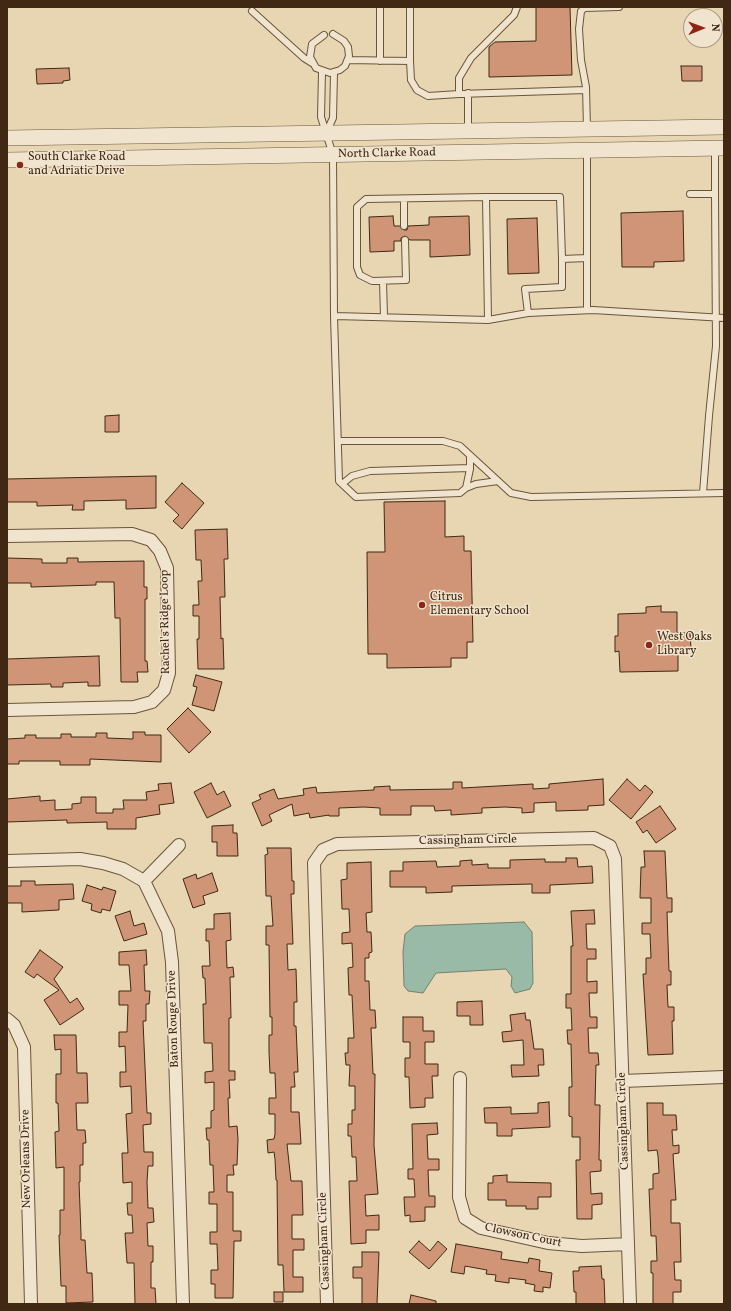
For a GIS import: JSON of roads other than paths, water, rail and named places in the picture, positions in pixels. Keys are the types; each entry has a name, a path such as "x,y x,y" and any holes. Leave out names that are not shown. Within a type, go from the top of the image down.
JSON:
{"street":[{"name":"North Clarke Road","path":"7,138 724,127"},
{"path":"587,129 587,151"},
{"path":"50,159 54,138"},
{"name":"North Clarke Road","path":"7,160 720,148"},
{"name":"Rachel's Ridge Loop","path":"7,536 132,534 151,540 160,551 167,568 169,673 164,690 152,702 140,705 7,710"},
{"name":"Cassingham Circle","path":"327,1304 314,863 323,850 337,844 594,838 610,846 615,859 630,1304"},
{"path":"7,861 80,859 103,863 123,869 144,881 179,845"},
{"name":"Baton Rouge Drive","path":"144,881 168,931 172,962 183,1304"},
{"name":"New Orleans Drive","path":"7,1019 14,1025 24,1047 31,1304"},
{"path":"623,1081 724,1077"},
{"name":"Clowson Court","path":"460,1078 459,1197 465,1218 481,1228 548,1243 582,1246 628,1244"}],"lane":[{"path":"380,7 380,61"},
{"path":"410,7 411,80 417,90 428,96 468,93 586,90"},
{"path":"459,94 459,78 471,58 514,15 517,7"},
{"path":"587,129 586,90 579,29 581,11 586,7 619,7"},
{"path":"252,11 304,58 322,72 334,73 345,66 348,60 348,47 340,37 333,34"},
{"path":"312,63 310,57 311,47 315,40 324,35"},
{"path":"348,60 410,61"},
{"path":"322,72 320,117 332,155 334,316 339,481 356,497 460,493 466,488 476,484 498,481"},
{"path":"326,133 333,118 334,73"},
{"path":"468,93 468,131"},
{"path":"703,493 716,346 715,194 720,148"},
{"path":"587,151 587,310"},
{"path":"690,194 715,194"},
{"path":"486,197 488,320"},
{"path":"405,240 406,280 372,281 360,275 357,267 357,208 366,199 560,197 562,287 525,289 528,314"},
{"path":"404,199 404,226"},
{"path":"562,259 587,258"},
{"path":"383,281 384,317"},
{"path":"334,316 488,320 528,314 587,310 724,318"},
{"path":"338,441 443,441 460,446 511,493 531,497 724,493"},
{"path":"466,488 470,468 470,456"},
{"path":"342,484 352,476 370,471 470,468"}],"place":[{"name":"South Clarke Road and Adriatic Drive","path":"20,165"},
{"name":"Citrus Elementary School","path":"422,605"},
{"name":"West Oaks Library","path":"649,645"}]}
